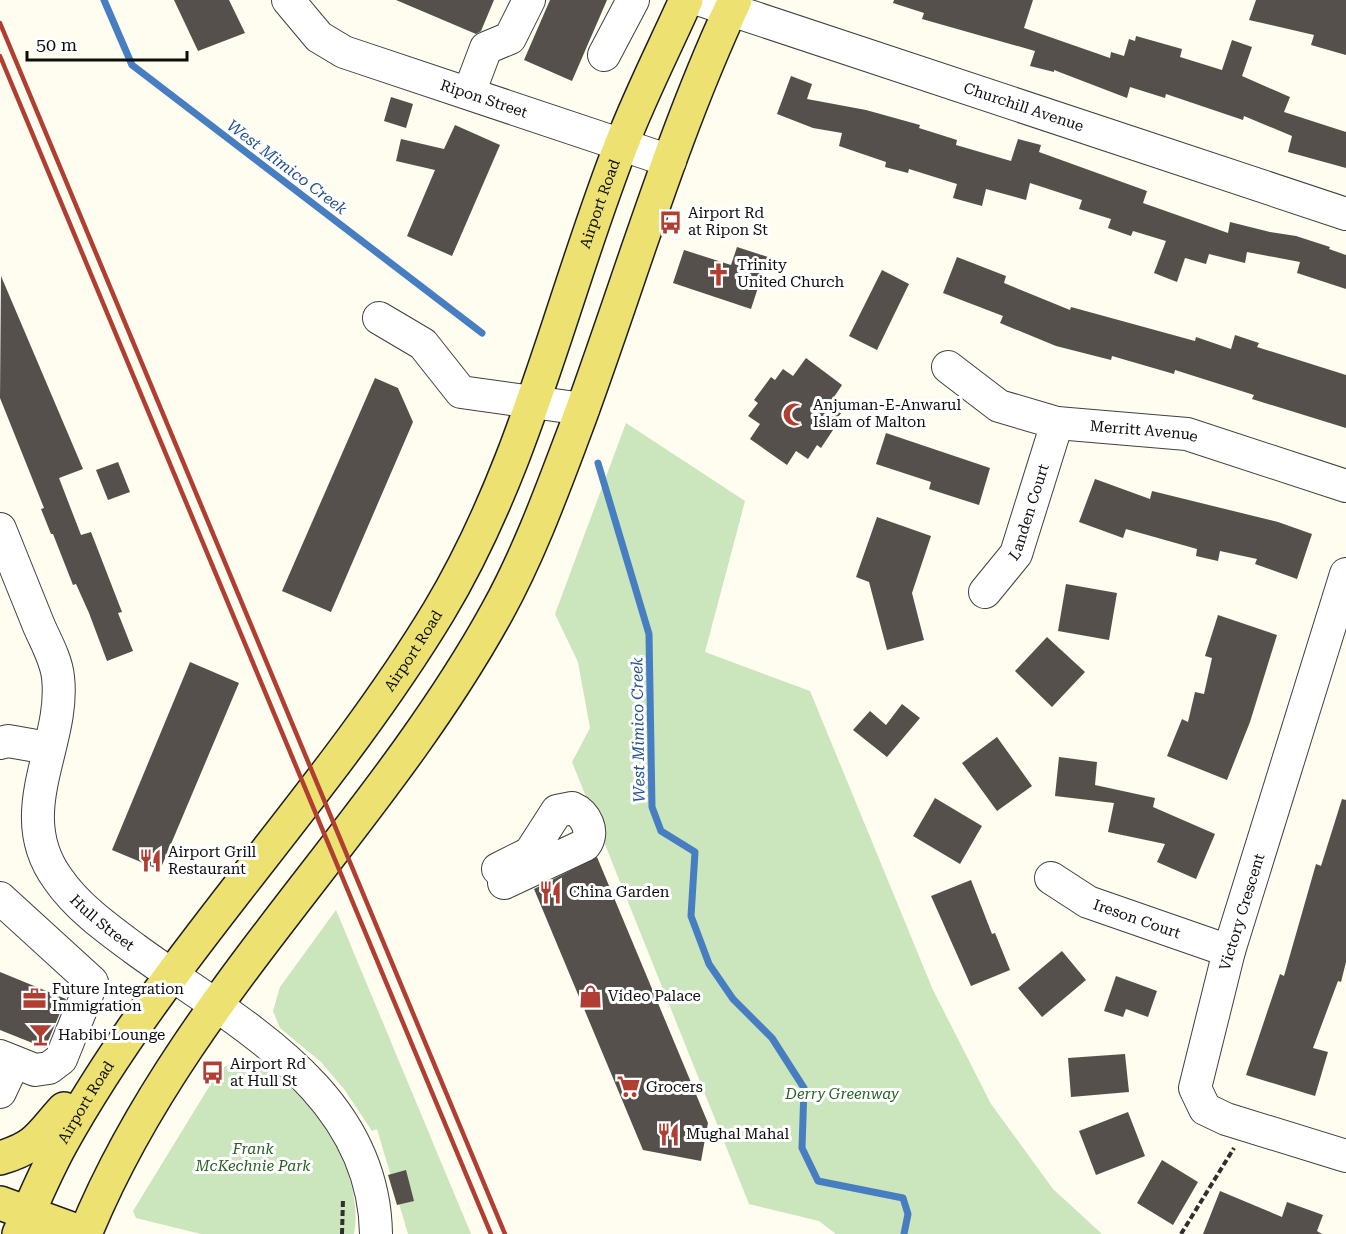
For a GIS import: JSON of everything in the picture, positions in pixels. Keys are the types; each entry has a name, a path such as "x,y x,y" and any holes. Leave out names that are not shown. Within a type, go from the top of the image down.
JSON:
{"main road":[{"name":"Airport Road","path":"16,1217 94,1089 173,976 358,731 441,608 494,506 622,143 686,0"},
{"path":"16,1217 85,1234 99,1200 160,1089 216,1007 413,742 476,648 499,609 536,531 583,409 722,4"},
{"path":"0,1158 33,1144 46,1133 81,1091 94,1089"}],"street":[{"path":"469,93 486,48 510,38 529,0"},
{"path":"604,55 633,0"},
{"name":"Churchill Avenue","path":"722,4 1346,214"},
{"name":"Ripon Street","path":"297,12 319,38 344,52 622,143 670,161"},
{"path":"379,318 423,344 461,392 583,409"},
{"name":"Merritt Avenue","path":"948,367 999,406 1057,423 1187,434 1346,486"},
{"name":"Landen Court","path":"986,592 1016,554 1057,423"},
{"name":"Hull Street","path":"0,529 57,674 58,704 41,778 38,816 44,848 57,878 89,912 288,1060 311,1080 336,1112 363,1166 374,1207 376,1234"},
{"name":"Victory Crescent","path":"1346,574 1229,951 1195,1088 1205,1109 1247,1125 1346,1156"},
{"path":"0,743 8,741 48,748"},
{"name":"Ireson Court","path":"1051,878 1088,902 1229,951"},
{"path":"0,898 92,982 61,1059 49,1068 35,1070 7,1059 0,1092"}],"path":[{"path":"1181,1234 1247,1125"}],"green space":[{"name":"Derry Greenway","path":"626,423 745,501 705,652 810,691 933,990 991,1104 1053,1189 1102,1234 836,1234 819,1221 749,1204 572,762 590,728 578,662 555,614"},
{"path":"336,910 471,1234 408,1234 377,1129 372,1131 344,1089 321,1062 280,1028 273,1011 280,987"},
{"name":"Frank McKechnie Park","path":"243,1058 264,1065 275,1074 307,1105 322,1124 335,1145 352,1189 356,1212 354,1234 201,1234 136,1218 133,1211 220,1069"}],"building":[{"path":"174,0 229,0 245,33 198,51"},
{"path":"396,0 494,0 481,31 476,34"},
{"path":"550,0 607,0 572,81 524,60"},
{"path":"894,0 1033,0 1024,28 1110,58 1111,52 1124,56 1129,39 1135,41 1136,36 1182,49 1180,57 1222,70 1232,40 1252,47 1242,76 1290,97 1284,112 1346,132 1346,168 1288,152 1292,136 1244,116 1243,120 1166,94 1165,98 1130,87 1127,98 1054,70 1054,72 1030,66 1035,51 922,19 924,13 893,3"},
{"path":"1256,0 1346,0 1346,55 1311,45 1314,35 1249,20"},
{"path":"791,76 812,84 807,99 866,110 920,125 919,128 957,140 956,145 1011,161 1018,139 1041,145 1039,152 1147,191 1143,203 1228,233 1230,222 1296,236 1330,247 1329,249 1346,255 1346,289 1297,273 1300,262 1247,252 1245,263 1209,254 1206,264 1185,258 1177,282 1154,273 1166,241 1133,231 1131,236 1108,228 1111,219 1079,209 1082,200 1030,183 1026,200 986,189 982,206 953,198 957,184 909,169 908,173 885,167 886,162 839,146 842,133 813,128 777,114"},
{"path":"391,97 413,104 406,128 384,121"},
{"path":"455,125 500,145 452,256 407,236 435,170 396,161 401,139 444,149"},
{"name":"Trinity United Church","path":"737,247 768,257 751,309 673,283 684,250 731,265"},
{"path":"957,257 1006,276 1004,283 1070,310 1071,307 1195,341 1196,337 1231,349 1235,335 1259,343 1257,347 1346,375 1346,428 1252,399 1254,395 1175,370 1174,374 1112,356 1111,360 1056,346 1000,323 1003,316 943,293"},
{"path":"882,270 909,284 877,350 849,336"},
{"path":"1,276 83,469 59,478 81,535 91,532 122,612 118,613 133,651 107,661 89,613 76,584 73,585 53,534 51,534 41,509 44,508 0,398"},
{"name":"Anjuman-E-Anwarul Islam of Malton","path":"806,358 842,385 830,403 842,412 834,422 837,424 821,448 817,445 808,459 796,451 787,465 750,439 760,424 748,416 758,403 754,400 771,377 775,380 783,369 793,376"},
{"path":"375,378 398,388 413,422 331,612 282,591"},
{"path":"886,433 990,468 979,505 929,489 931,482 876,464"},
{"path":"118,462 130,492 108,500 96,470"},
{"path":"1095,479 1150,499 1152,491 1278,522 1312,534 1297,579 1255,564 1257,559 1220,551 1218,561 1196,556 1197,549 1126,529 1123,538 1079,522"},
{"path":"877,517 931,536 912,593 924,640 887,650 869,582 856,577"},
{"path":"1066,584 1117,593 1109,640 1058,631"},
{"path":"1218,615 1277,635 1250,722 1227,780 1167,756 1182,719 1188,722 1195,692 1204,694 1212,658 1205,656"},
{"path":"1047,637 1085,672 1052,707 1015,671"},
{"path":"190,662 239,683 160,870 112,850"},
{"path":"902,704 920,718 887,757 853,730 870,711 886,725"},
{"path":"997,737 1032,786 997,811 962,763"},
{"path":"1059,757 1097,762 1095,785 1155,798 1153,807 1215,834 1196,879 1157,862 1165,844 1108,832 1114,803 1055,796"},
{"path":"935,798 982,826 960,864 913,836"},
{"path":"1342,799 1346,800 1346,962 1341,982 1338,981 1313,1048 1328,1052 1315,1096 1246,1075 1280,974 1284,976 1316,864 1321,866"},
{"path":"597,857 708,1123 701,1161 643,1150 534,889"},
{"path":"971,880 992,934 995,933 1010,970 971,986 931,896"},
{"path":"1062,951 1086,980 1042,1017 1018,988"},
{"path":"0,972 66,999 45,1048 0,1030"},
{"path":"1116,976 1157,991 1148,1017 1126,1009 1123,1017 1104,1011"},
{"path":"1125,1054 1129,1092 1071,1097 1068,1058"},
{"path":"1128,1112 1145,1156 1096,1175 1079,1131"},
{"path":"1162,1160 1198,1182 1173,1225 1137,1203"},
{"path":"406,1170 414,1201 397,1205 388,1175"},
{"path":"1220,1191 1282,1217 1287,1202 1323,1215 1317,1231 1322,1234 1203,1234"}],"waterway":[{"name":"West Mimico Creek","path":"104,0 132,65 482,333"},
{"name":"West Mimico Creek","path":"598,463 649,634 652,807 661,831 695,852 691,916 709,964 733,999 772,1038 804,1088 802,1148 818,1181 903,1198 908,1214 904,1234"}],"railway":[{"path":"0,23 505,1234"},
{"path":"0,56 491,1234"}],"place":[{"name":"Airport Rd at Ripon St","path":"670,222"},
{"name":"Trinity United Church","path":"719,274"},
{"name":"Anjuman-E-Anwarul Islam of Malton","path":"795,414"},
{"name":"Airport Grill Restaurant","path":"150,861"},
{"name":"China Garden","path":"551,892"},
{"name":"Video Palace","path":"590,996"},
{"name":"Future Integration Immigration","path":"34,998"},
{"name":"Habibi Lounge","path":"40,1035"},
{"name":"Airport Rd at Hull St","path":"212,1073"},
{"name":"Grocers","path":"628,1087"},
{"name":"Mughal Mahal","path":"668,1134"}]}
